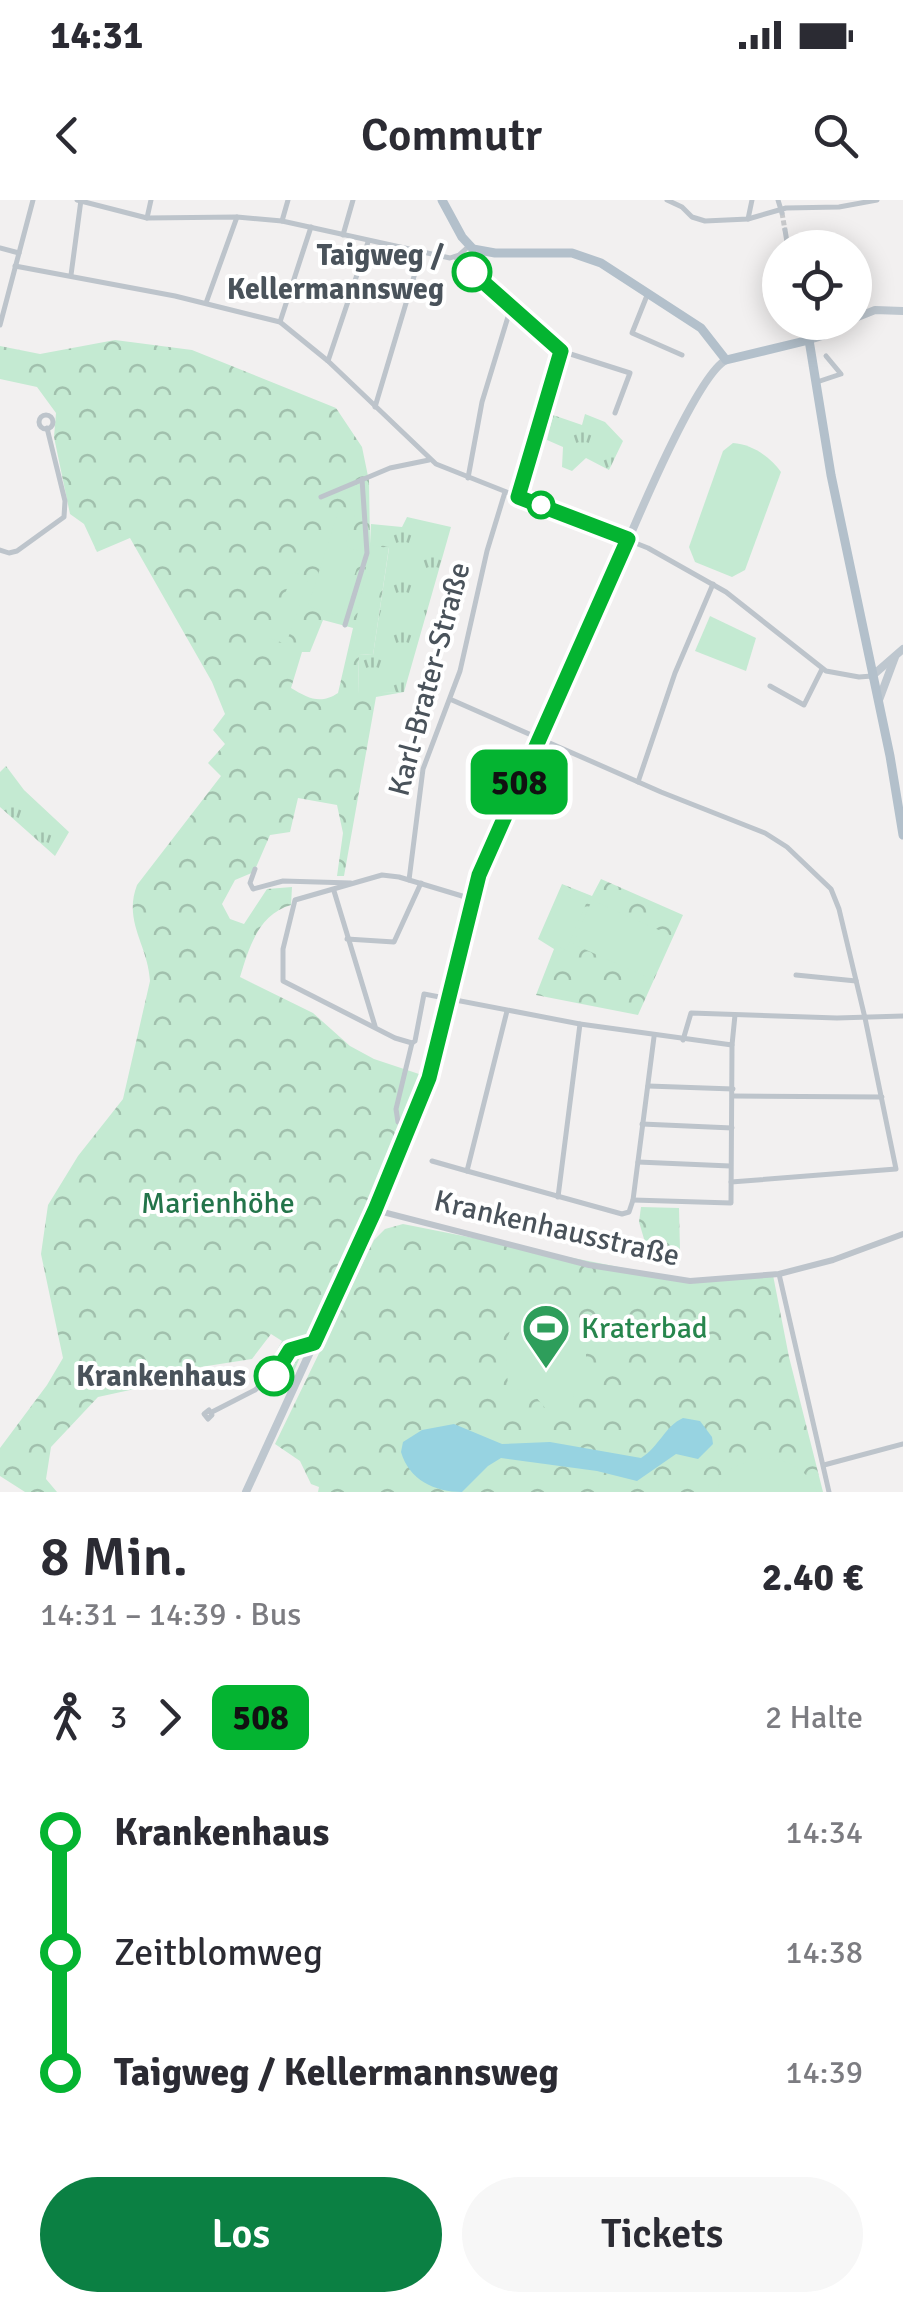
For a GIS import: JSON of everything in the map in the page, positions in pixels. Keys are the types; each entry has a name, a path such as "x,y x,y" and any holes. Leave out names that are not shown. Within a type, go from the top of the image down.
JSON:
{"main road":[{"path":"442,200 469,246 486,253 579,254 616,271 701,328 726,360"},
{"path":"872,311 903,310"},
{"path":"246,1492 375,1210 429,1078 479,875 628,539 699,391 716,366 726,360 810,340 831,475 902,828"},
{"path":"866,646 880,659 895,657"},
{"path":"872,676 903,649"},
{"path":"878,701 895,657"}],"street":[{"path":"0,325 3,298 33,200"},
{"path":"70,274 80,200 147,218 237,217 282,222 421,254 455,256 561,351 630,373 615,412"},
{"path":"147,218 152,200"},
{"path":"282,222 288,200"},
{"path":"343,234 354,200"},
{"path":"667,200 683,203 686,214 705,222 748,218 811,204 839,207 877,200"},
{"path":"748,218 752,200"},
{"path":"778,200 781,211"},
{"path":"206,303 237,217"},
{"path":"280,322 310,227"},
{"path":"328,361 368,242"},
{"path":"455,256 469,246"},
{"path":"0,248 19,252"},
{"path":"375,407 421,254"},
{"path":"15,266 70,274 280,322 328,361 432,462 628,539 714,583 822,669 850,676 872,676"},
{"path":"648,293 632,333 682,354"},
{"path":"468,478 482,402 512,307"},
{"path":"518,497 561,351"},
{"path":"817,382 841,374 826,356"},
{"path":"0,550 18,551 64,517 48,428"},
{"path":"321,497 390,468 432,462"},
{"path":"345,625 366,553 362,479"},
{"name":"Karl-Brater-Straße","path":"409,880 424,769 452,700 505,492"},
{"path":"638,782 675,673 714,583"},
{"path":"770,686 804,704 822,669"},
{"path":"452,700 761,831 787,847 835,896 896,1169 731,1182"},
{"path":"256,870 250,883 253,888 283,881 354,883"},
{"path":"412,1044 287,986 283,981 284,937 295,900 382,875 472,900"},
{"path":"348,939 394,942 420,884"},
{"path":"334,890 375,1027"},
{"path":"796,975 856,981"},
{"path":"398,1122 396,1110 424,994 654,1037 732,1045"},
{"path":"468,1171 507,1011"},
{"path":"683,1040 691,1013 903,1016"},
{"path":"634,1200 731,1204 732,1045 738,1015"},
{"path":"558,1197 580,1024"},
{"path":"432,1162 622,1214 629,1212 634,1200 654,1037"},
{"path":"648,1086 882,1097"},
{"path":"642,1124 732,1128"},
{"path":"638,1162 731,1166"},
{"name":"Krankenhausstraße","path":"375,1210 640,1276 715,1281 779,1274 833,1260 903,1234"},
{"path":"779,1274 829,1492"},
{"path":"212,1412 274,1376 294,1347 314,1343"},
{"path":"823,1465 903,1444"}],"green space":[{"name":"Marienhöhe","path":"115,340 192,350 336,408 362,447 369,481 370,543 389,547 373,655 359,654 358,693 404,692 376,697 344,876 337,876 343,833 337,805 298,798 290,832 270,835 254,872 235,880 222,904 230,919 244,924 267,889 292,887 291,905 263,924 240,977 313,1013 350,1046 374,1059 425,1076 294,1371 269,1365 282,1341 271,1334 252,1359 175,1371 153,1385 98,1397 51,1447 46,1479 57,1492 25,1492 0,1476 0,1448 63,1358 41,1254 48,1205 78,1156 123,1099 150,981 134,922 133,898 137,885 221,776 208,763 225,744 213,730 225,714 212,682 130,538 97,552 84,524 70,514 54,437 56,413 37,387 0,379 0,346 40,354","holes":["323,620 353,628 338,693 314,699 291,688 302,652 310,652"]},
{"path":"585,414 605,422 623,441 609,470 586,458 572,471 562,467 563,447 547,440 553,415 582,425"},
{"path":"733,443 760,452 781,472 745,570 732,577 695,562 689,547 723,451"},
{"path":"340,506 356,511 345,546 362,552 341,617 308,606"},
{"path":"407,517 451,527 404,692 358,694 359,654 373,655 389,548 370,544 371,524 402,527"},
{"path":"370,545 388,548 369,653 351,650"},
{"path":"293,572 309,578 286,644 269,638"},
{"path":"710,616 756,638 746,671 695,651"},
{"path":"6,766 24,790 69,832 55,856 0,807 0,772"},
{"path":"601,879 683,915 638,1015 536,995 554,949 538,939 562,884 592,896"},
{"path":"563,885 589,897 566,950 540,939"},
{"path":"592,900 672,936 651,979 573,944"},
{"path":"641,1207 679,1208 680,1251 647,1249 639,1222"},
{"path":"403,1224 689,1281 773,1275 823,1492 318,1492 319,1487 311,1484 300,1461 275,1444 374,1240 385,1229"},
{"name":"Kraterbad","path":"546,1323 547,1331 573,1330 574,1335 576,1328 586,1328 586,1393 574,1393 573,1409 546,1409 529,1389 508,1390 506,1342 512,1325"},
{"path":"766,1458 797,1468 817,1492 717,1492 728,1471"}],"water":[{"path":"683,1418 700,1421 713,1444 698,1459 676,1454 637,1481 597,1471 501,1458 462,1492 452,1491 433,1487 417,1477 401,1452 403,1442 422,1430 454,1424 502,1444 550,1442 641,1458"}],"tunnel":[{"path":"782,213 785,230"}],"bus line":[{"name":"508","path":"274,1376 290,1350 314,1343 375,1210 429,1078 479,875 628,539 518,497 561,351 472,272"}],"place":[{"name":"Taigweg / Kellermannsweg","path":"472,272"},
{"name":"Kraterbad","path":"546,1370"},
{"name":"Krankenhaus","path":"274,1376"}]}
